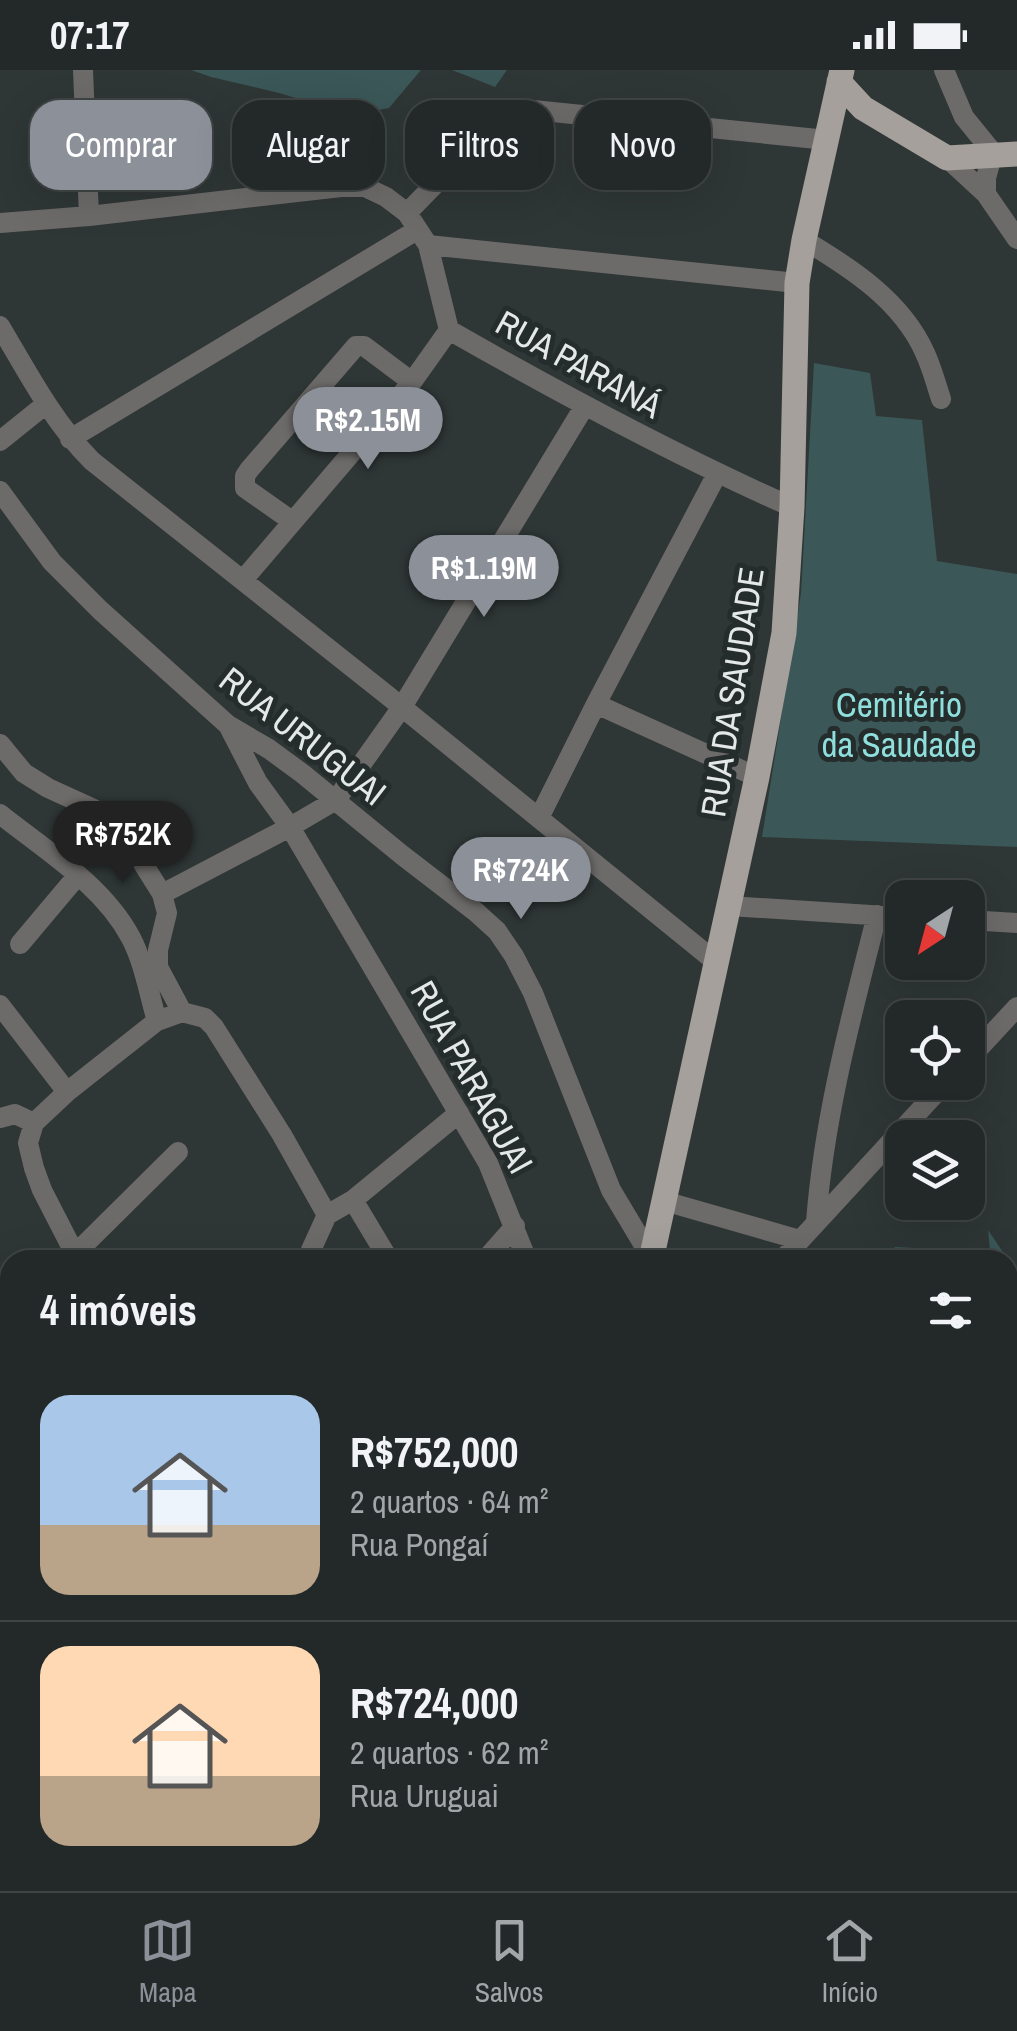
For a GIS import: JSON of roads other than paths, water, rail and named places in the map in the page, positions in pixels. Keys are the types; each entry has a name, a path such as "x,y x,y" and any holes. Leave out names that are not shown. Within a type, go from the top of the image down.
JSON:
{"main road":[{"path":"840,76 863,108 947,158 1009,153"},
{"name":"RUA DA SAUDADE","path":"653,1250 757,777 784,633 792,507 797,283 840,76"},
{"path":"829,128 863,108"}],"street":[{"path":"83,70 89,216"},
{"path":"944,70 964,117 985,142 1009,153 986,178 986,194"},
{"path":"70,439 417,230 442,177 497,116 533,110 829,128"},
{"path":"947,158 986,194 1017,238"},
{"path":"0,223 341,186 365,187 386,198 417,230 797,283"},
{"name":"RUA PARANÁ","path":"417,230 449,330 584,407 792,507"},
{"path":"804,240 876,289 908,323 925,352 941,399"},
{"path":"0,326 46,404 70,439 92,461 716,962"},
{"path":"243,580 412,382 449,330"},
{"path":"292,521 245,488 245,476 260,456 356,346 364,346 412,382"},
{"path":"0,442 46,404"},
{"path":"162,894 336,800 402,707 584,407"},
{"path":"538,818 717,474"},
{"name":"RUA URUGUAI","path":"0,491 52,562 228,725 269,749 336,800 496,931 514,956 532,993 611,1190 646,1250"},
{"path":"596,704 757,777"},
{"name":"RUA PARAGUAI","path":"228,725 258,782 290,827 488,1163 524,1250"},
{"path":"0,744 24,773 94,808 132,846 162,894 167,913 158,968 182,1012"},
{"path":"0,814 78,875 119,918 133,942 157,1020"},
{"path":"20,944 78,875"},
{"path":"729,906 885,915"},
{"path":"816,1222 828,1116 876,915"},
{"path":"985,921 1017,923"},
{"path":"0,1005 67,1092"},
{"path":"985,1042 1017,1007"},
{"path":"72,1250 34,1168 28,1143 34,1124 67,1092 157,1020 182,1012 205,1018 214,1027 327,1215"},
{"path":"791,1250 929,1100"},
{"path":"311,1250 327,1215 352,1200 459,1112"},
{"path":"0,1118 15,1114 34,1124"},
{"path":"83,1250 178,1152"},
{"path":"352,1200 383,1250"},
{"path":"664,1201 800,1240"},
{"path":"494,1250 516,1226"}],"park label":[{"name":"Cemitério da Saudade","path":"899,724"}]}
